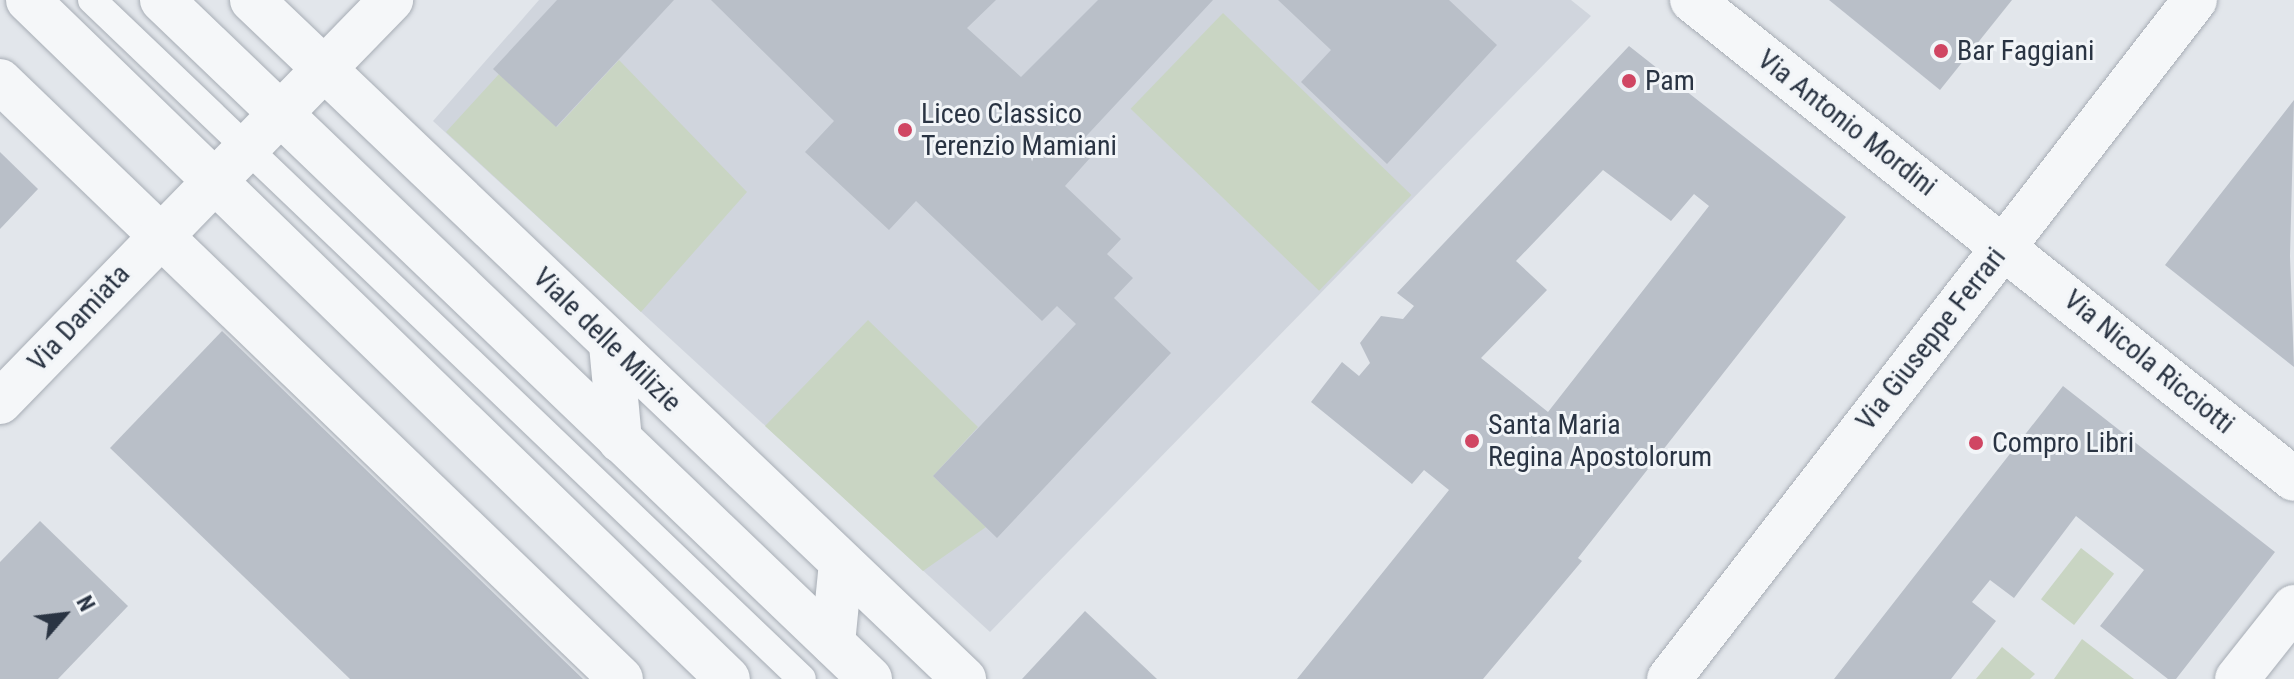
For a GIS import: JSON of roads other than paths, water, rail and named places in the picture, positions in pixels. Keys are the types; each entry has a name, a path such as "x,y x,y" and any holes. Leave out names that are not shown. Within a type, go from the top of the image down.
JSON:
{"street":[{"path":"28,0 728,679"},
{"path":"162,0 870,679"},
{"name":"Viale delle Milizie","path":"252,0 964,679"},
{"name":"Via Damiata","path":"0,402 159,234 391,0"},
{"name":"Via Antonio Mordini","path":"1692,0 2003,245"},
{"name":"Via Giuseppe Ferrari","path":"1669,679 2195,0"},
{"path":"0,81 621,679"},
{"name":"Via Nicola Ricciotti","path":"2003,245 2294,479"},
{"path":"611,345 620,441"},
{"path":"833,643 841,563"},
{"path":"2237,679 2294,607"}],"lane":[{"path":"92,0 802,679"}],"place":[{"name":"Bar Faggiani","path":"1941,51"},
{"name":"Pam","path":"1629,81"},
{"name":"Liceo Classico Terenzio Mamiani","path":"905,130"},
{"name":"Santa Maria Regina Apostolorum","path":"1472,441"},
{"name":"Compro Libri","path":"1976,443"}]}
